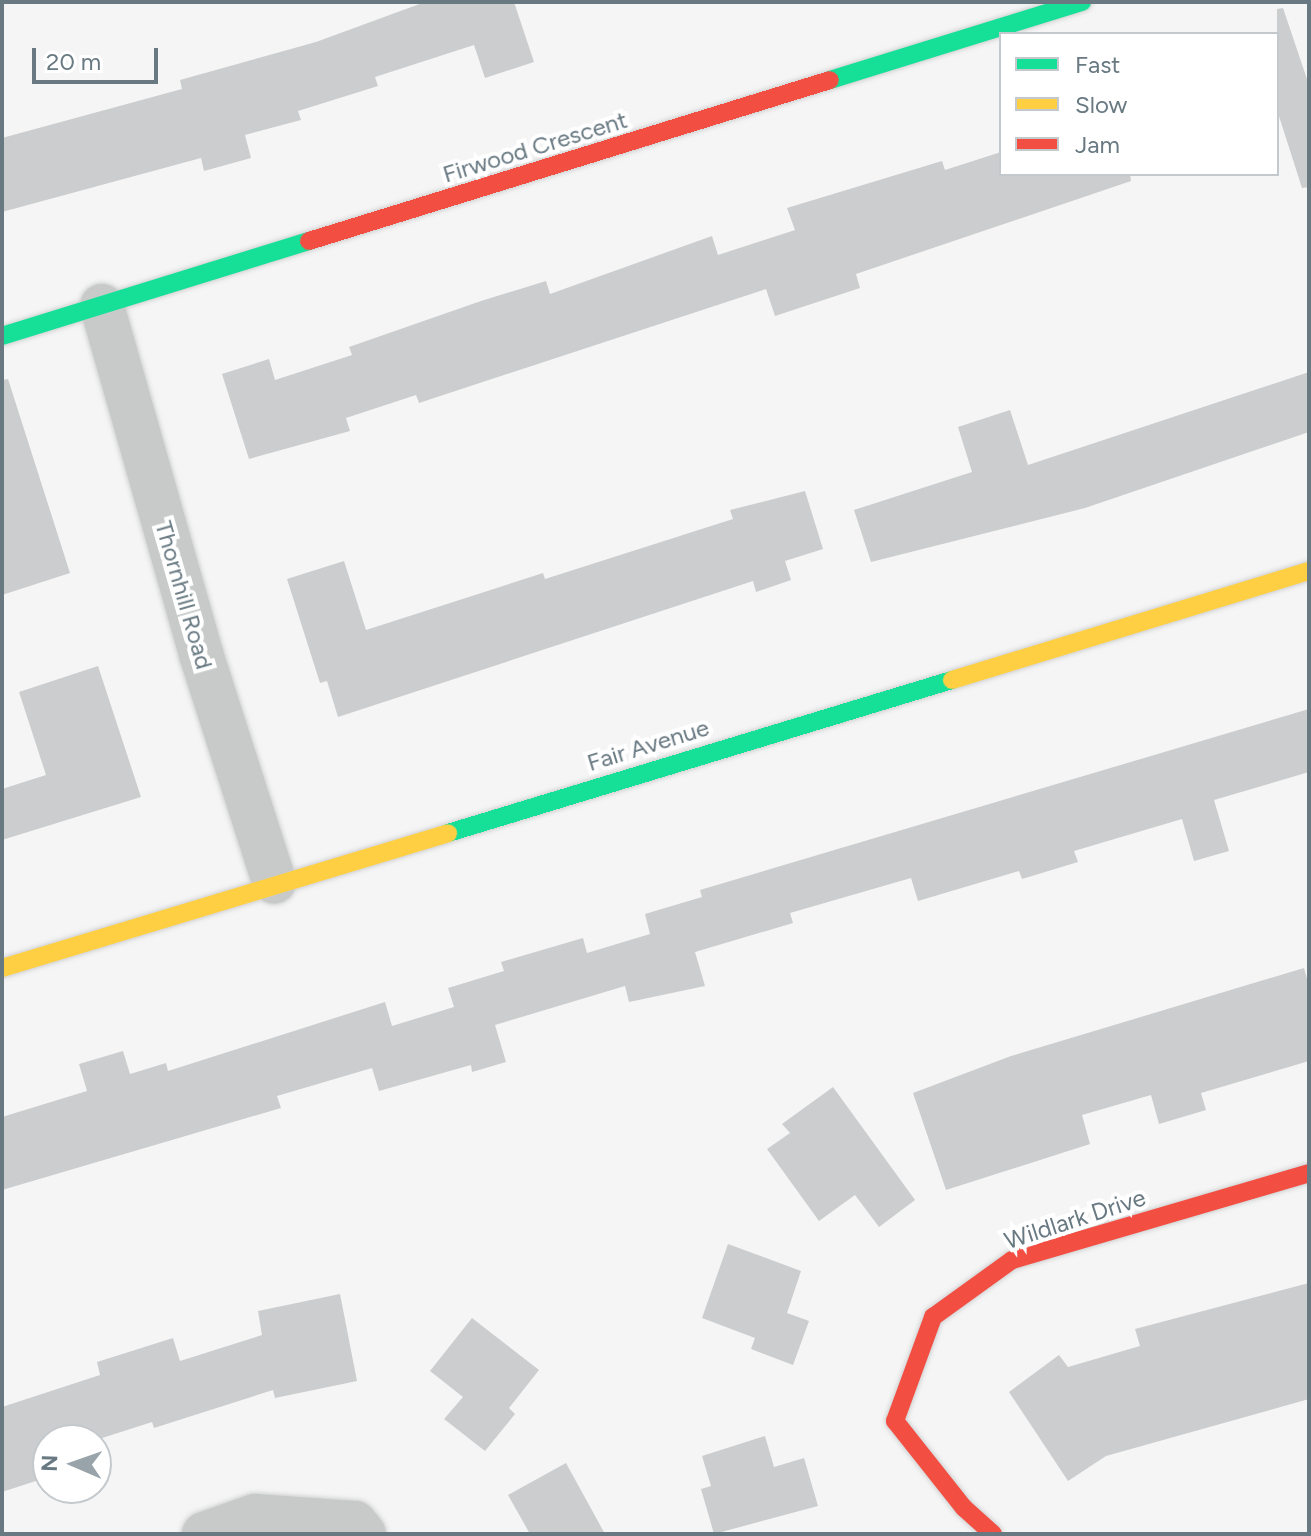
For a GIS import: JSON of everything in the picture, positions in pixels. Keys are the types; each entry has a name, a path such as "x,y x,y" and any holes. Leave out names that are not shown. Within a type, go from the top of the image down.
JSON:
{"street":[{"name":"Firwood Crescent","path":"2,336 1082,2"},
{"name":"Thornhill Road","path":"102,306 201,654 274,882"},
{"name":"Fair Avenue","path":"2,968 274,882 1309,571"},
{"name":"Wildlark Drive","path":"993,1534 964,1508 895,1421 933,1317 1012,1260 1309,1173"},
{"path":"204,1534 255,1516 355,1523 364,1534"}],"building":[{"path":"425,2 514,2 534,62 485,78 474,45 375,77 378,86 298,111 301,120 245,135 251,158 204,171 201,158 2,212 2,138 182,89 180,80 316,42"},
{"path":"1283,8 1309,85 1309,187 1302,188 1279,116 1277,9"},
{"path":"999,153 999,176 1130,176 1131,181 856,274 860,288 775,316 766,289 419,403 416,395 346,418 350,431 249,459 222,374 269,359 275,380 352,355 349,347 481,301 546,281 550,294 712,236 718,255 795,230 787,208 942,161 945,170"},
{"path":"1309,372 1309,432 1085,508 871,562 854,510 972,472 958,427 1010,410 1028,465"},
{"path":"8,379 70,573 2,595 2,380"},
{"path":"805,491 823,549 785,561 791,580 756,592 753,581 338,717 327,681 320,683 287,579 344,561 366,630 543,573 545,579 733,519 730,510"},
{"path":"98,666 141,797 2,840 2,789 46,775 19,692"},
{"path":"1309,709 1309,772 1214,800 1229,851 1194,861 1182,819 1074,851 1078,862 1022,879 1019,871 918,901 911,878 790,913 793,923 695,952 705,986 629,1002 625,986 495,1025 506,1062 472,1072 471,1065 379,1091 372,1068 277,1096 281,1108 2,1190 2,1117 87,1091 79,1064 123,1051 130,1074 166,1063 168,1071 385,1002 392,1026 454,1007 448,988 504,971 501,962 583,938 587,953 650,934 645,914 702,897 700,890"},
{"path":"1304,968 1309,986 1309,1061 1201,1093 1206,1110 1159,1124 1151,1095 1082,1115 1090,1144 946,1190 913,1093 1011,1056"},
{"path":"833,1087 915,1200 879,1227 855,1195 819,1221 767,1149 790,1133 782,1124"},
{"path":"728,1244 801,1271 787,1313 809,1321 793,1365 751,1349 755,1338 702,1318"},
{"path":"1309,1283 1309,1399 1106,1456 1068,1481 1009,1392 1059,1355 1068,1367 1140,1346 1135,1329"},
{"path":"340,1294 357,1381 275,1398 273,1390 154,1428 152,1422 112,1435 112,1424 32,1424 32,1482 2,1492 2,1407 100,1375 97,1362 173,1338 180,1361 262,1335 258,1311"},
{"path":"472,1318 539,1370 509,1408 515,1414 485,1451 444,1419 463,1397 430,1371"},
{"path":"765,1436 774,1467 804,1458 818,1506 714,1534 701,1489 711,1486 702,1456"},
{"path":"566,1463 605,1534 530,1534 508,1495"}],"traffic: fast":[{"path":"830,80 1082,2"},
{"path":"2,336 309,241"},
{"path":"448,833 952,680"}],"traffic: slow":[{"path":"952,680 1309,571"},
{"path":"2,968 448,833"}],"traffic: jam":[{"path":"309,241 830,80"},
{"path":"993,1534 964,1508 895,1421 933,1317 1012,1260 1309,1173"}]}
